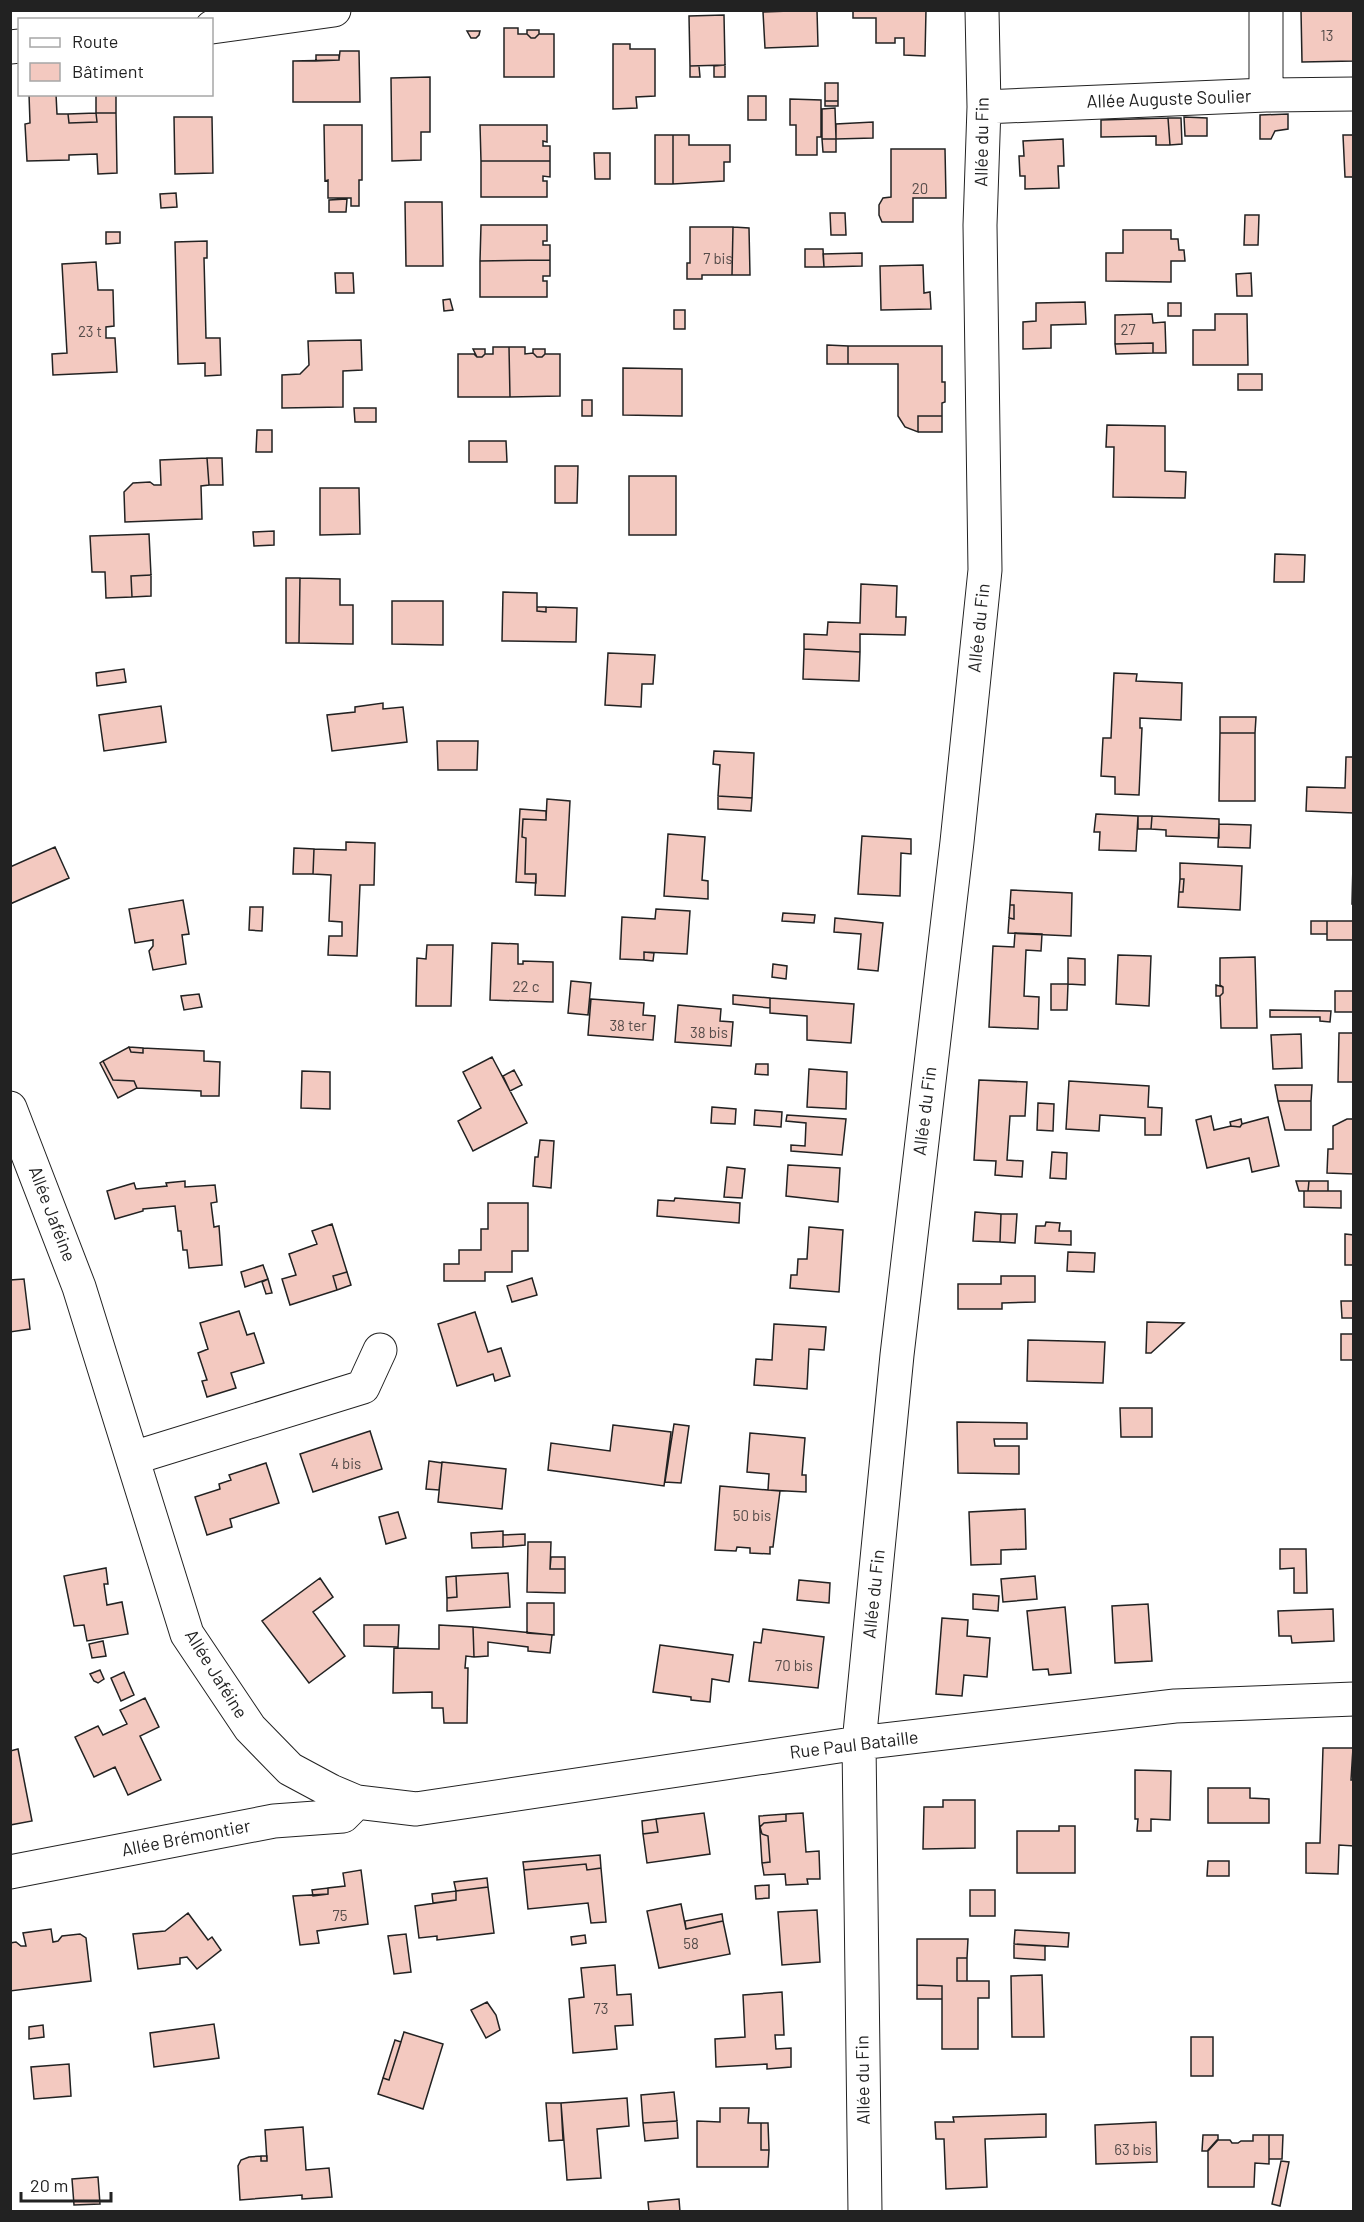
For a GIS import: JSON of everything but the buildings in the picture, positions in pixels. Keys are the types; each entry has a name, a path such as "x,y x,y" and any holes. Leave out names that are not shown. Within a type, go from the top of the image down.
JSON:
{"street":[{"path":"213,27 334,10"},
{"name":"Allée du Fin","path":"865,2211 860,1743 897,1355 957,842 985,570 980,225 984,107 982,10"},
{"path":"1266,10 1266,95"},
{"name":"Allée Auguste Soulier","path":"984,107 1266,95 1353,94"},
{"name":"Allée Jaféine","path":"10,1108 80,1287 187,1634 250,1728 290,1769 357,1802"},
{"path":"133,1458 363,1387 380,1350"},
{"name":"Rue Paul Bataille","path":"357,1802 416,1809 860,1743 1175,1706 1353,1700"},
{"path":"274,1821 283,1810 291,1788 290,1769"},
{"name":"Allée Brémontier","path":"10,1872 274,1821 343,1816 357,1802"}]}
